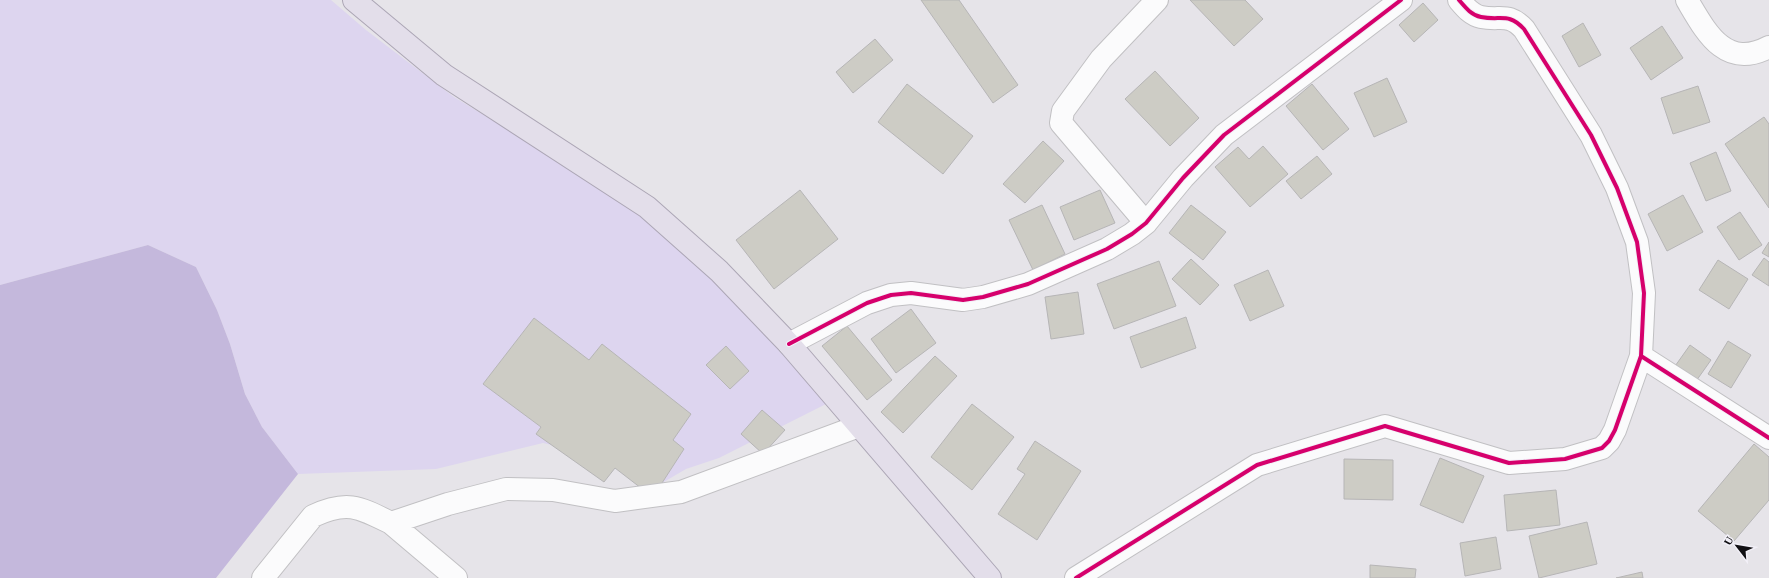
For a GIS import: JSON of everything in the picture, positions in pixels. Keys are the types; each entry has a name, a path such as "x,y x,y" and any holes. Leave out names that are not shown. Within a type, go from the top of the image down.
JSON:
{"highway":[{"path":"354,0 444,75 647,207 719,271 789,344 990,578"}],"street":[{"path":"1146,223 1061,123 1063,111 1100,59 1157,0"},
{"path":"789,344 867,303 891,295 911,293 963,300 983,297 1028,284 1107,249 1132,234 1146,223 1183,178 1224,136 1400,0"},
{"path":"1076,578 1257,465 1385,426 1509,463 1565,459 1602,448 1609,441 1615,430 1641,356 1644,293 1637,242 1618,188 1591,135 1524,29 1508,17 1480,17 1467,10 1459,0"},
{"path":"1687,0 1705,30 1723,50 1739,53 1758,53 1769,47"},
{"path":"1641,356 1769,438"},
{"path":"391,523 448,504 506,489 553,490 615,501 681,492 859,426"},
{"path":"263,578 313,516 335,507 354,507 365,510 391,523 456,578"}],"shaded area":[{"path":"0,0 331,0 366,30 454,97 605,188 715,272 832,401 719,458 686,469 662,483 684,449 673,440 691,414 602,344 589,360 534,318 483,384 541,427 536,433 556,446 543,443 436,469 298,474 262,427 245,394 230,344 217,310 196,267 148,245 0,285"},
{"path":"148,245 196,267 217,310 230,344 245,394 262,427 298,474 216,578 0,578 0,285"}],"building":[{"path":"921,0 959,0 1018,85 993,103"},
{"path":"1190,0 1245,0 1263,19 1234,46"},
{"path":"1423,3 1438,20 1414,42 1399,25"},
{"path":"1583,23 1601,55 1579,67 1562,36"},
{"path":"1662,26 1683,58 1651,80 1630,48"},
{"path":"875,39 893,60 853,93 836,72"},
{"path":"1155,71 1199,118 1170,146 1125,99"},
{"path":"1387,78 1407,122 1374,137 1354,93"},
{"path":"907,84 973,136 943,174 878,122"},
{"path":"1312,84 1349,129 1323,150 1286,106"},
{"path":"1698,86 1710,122 1673,134 1661,98"},
{"path":"1764,117 1769,124 1769,208 1725,144"},
{"path":"1043,141 1064,161 1025,203 1003,184"},
{"path":"1263,146 1288,174 1250,207 1215,167 1238,147 1249,159"},
{"path":"1716,152 1731,191 1706,201 1690,163"},
{"path":"1317,156 1332,174 1301,199 1286,181"},
{"path":"800,190 838,239 774,289 736,240"},
{"path":"1100,190 1115,223 1074,240 1060,207"},
{"path":"1683,195 1703,232 1667,251 1648,214"},
{"path":"1042,205 1065,254 1033,270 1009,220"},
{"path":"1191,205 1226,232 1203,260 1169,233"},
{"path":"1740,212 1762,245 1739,260 1717,227"},
{"path":"1769,242 1769,257 1762,253"},
{"path":"1764,258 1769,262 1769,286 1752,275"},
{"path":"1191,259 1219,285 1200,305 1172,279"},
{"path":"1718,260 1748,279 1729,309 1699,290"},
{"path":"1159,261 1176,306 1114,329 1097,284"},
{"path":"1268,270 1284,306 1250,321 1234,285"},
{"path":"1078,292 1084,334 1051,339 1045,297"},
{"path":"911,309 936,343 896,373 871,339"},
{"path":"1186,317 1196,348 1141,368 1130,337"},
{"path":"534,318 589,360 602,344 691,414 673,440 684,449 662,483 650,495 615,468 604,482 536,434 541,427 483,384"},
{"path":"847,326 892,380 867,400 822,346"},
{"path":"1728,341 1751,355 1731,388 1708,374"},
{"path":"1690,345 1711,360 1694,384 1673,369"},
{"path":"726,346 749,371 730,389 706,365"},
{"path":"935,356 957,376 903,433 881,412"},
{"path":"972,404 1014,437 972,490 931,457"},
{"path":"762,410 785,430 763,454 741,434"},
{"path":"1035,441 1081,471 1037,540 998,514 1025,474 1017,469"},
{"path":"1754,444 1769,457 1769,500 1734,541 1698,511"},
{"path":"1440,458 1484,476 1463,523 1420,505"},
{"path":"1344,459 1393,460 1393,500 1344,499"},
{"path":"1556,490 1560,525 1507,531 1504,495"},
{"path":"1587,522 1597,564 1539,578 1529,536"},
{"path":"1496,537 1501,569 1465,576 1460,543"},
{"path":"1370,565 1416,569 1415,578 1370,578"},
{"path":"1642,572 1643,578 1616,578"}],"cycle path":[{"path":"789,344 867,303 891,295 911,293 963,300 983,297 1028,284 1107,249 1132,234 1146,223 1183,178 1224,135 1401,0"},
{"path":"1459,0 1468,10 1477,16 1509,19 1524,29 1591,135 1617,188 1637,242 1644,293 1641,356"},
{"path":"1076,578 1257,465 1385,426 1509,463 1565,459 1602,448 1609,441 1615,430 1641,356 1769,438"}]}
